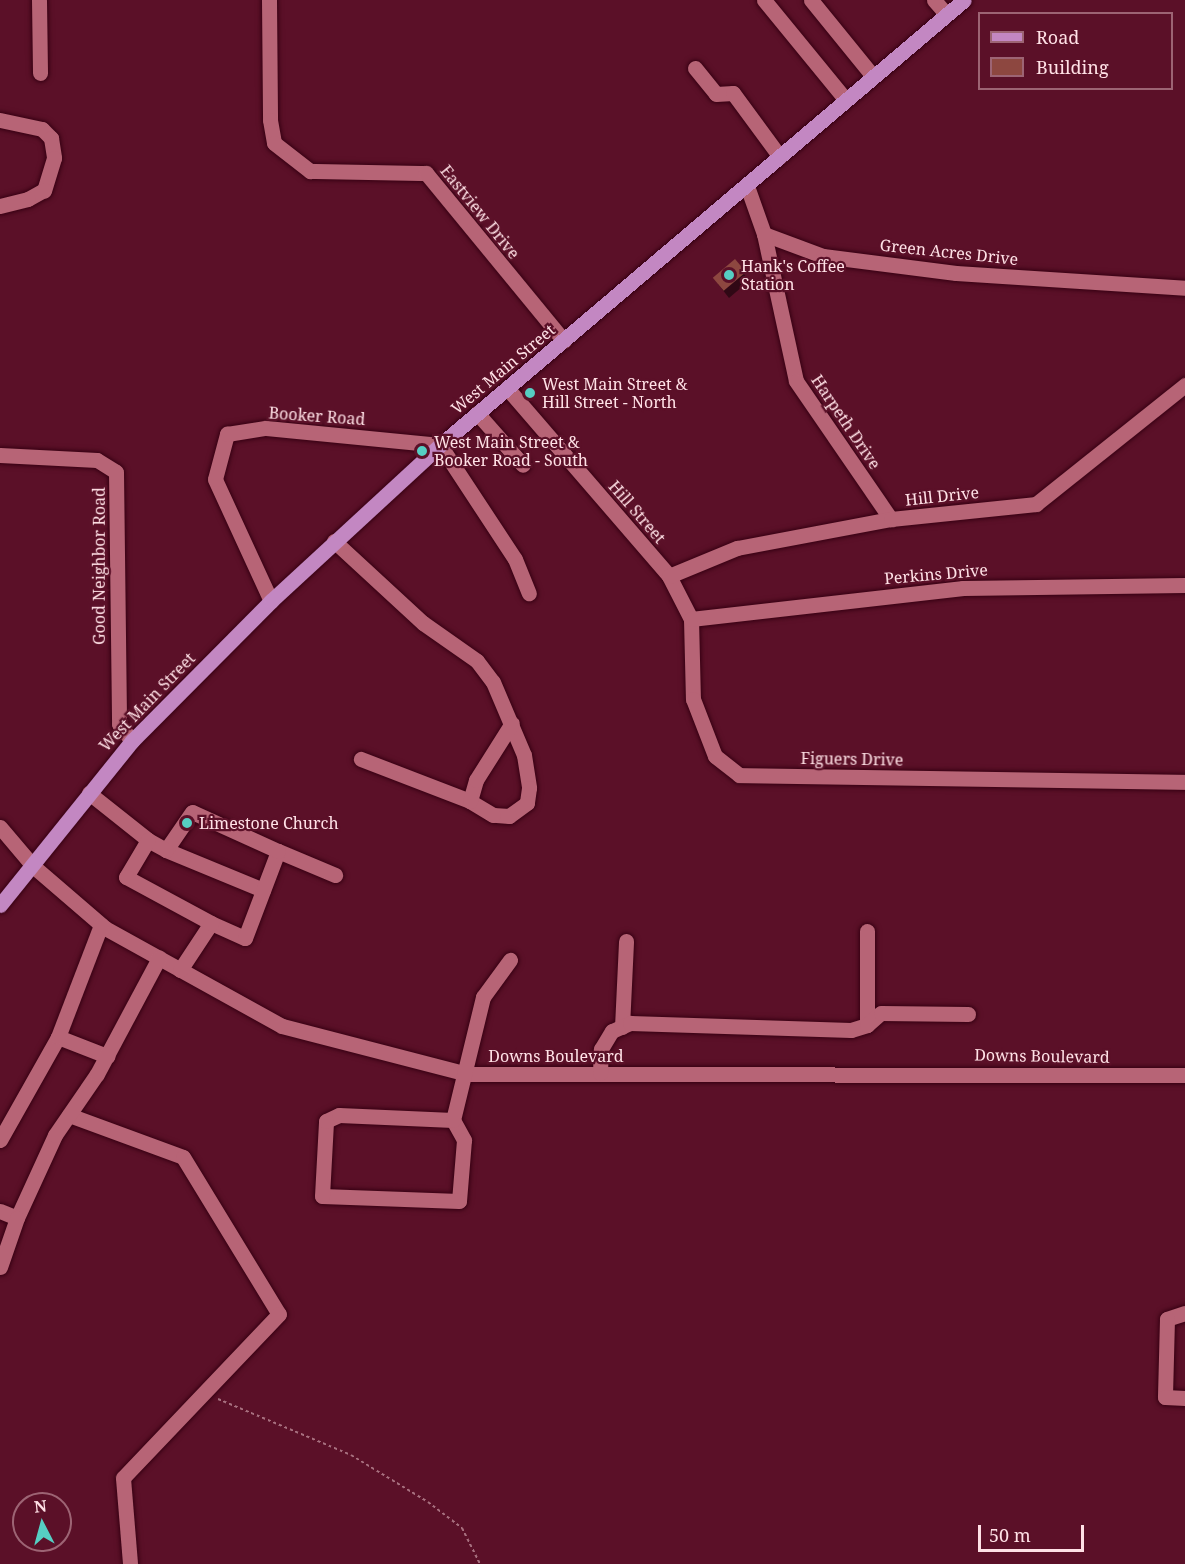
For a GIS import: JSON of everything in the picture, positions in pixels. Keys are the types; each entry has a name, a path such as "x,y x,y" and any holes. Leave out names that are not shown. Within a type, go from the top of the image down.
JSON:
{"main road":[{"name":"West Main Street","path":"0,905 132,741 334,541 477,413 747,186 872,75 964,0"}],"street":[{"path":"39,0 40,73"},
{"name":"Eastview Drive","path":"269,0 270,120 274,143 310,171 426,173 564,341"},
{"path":"764,0 845,99"},
{"path":"812,0 872,75"},
{"path":"934,0 946,14"},
{"path":"695,68 716,94 733,93 780,157"},
{"path":"0,120 42,129 51,138 54,158 44,190 28,199 0,206"},
{"path":"747,186 764,234"},
{"name":"Green Acres Drive","path":"764,234 823,256 945,272 1185,288"},
{"name":"Harpeth Drive","path":"764,234 796,381 891,519"},
{"name":"Hill Drive","path":"669,576 737,548 891,519 1036,504 1185,385"},
{"name":"Hill Street","path":"507,388 669,576"},
{"path":"477,413 523,465"},
{"name":"Booker Road","path":"271,601 215,478 227,434 266,428 440,445"},
{"path":"440,445 515,559 529,593"},
{"name":"Good Neighbor Road","path":"0,455 97,460 116,472 119,714 121,731 132,741"},
{"path":"334,541 423,623 477,661 493,682 524,755 529,788 527,803 509,816 493,815 470,801 361,759"},
{"name":"Figuers Drive","path":"669,576 691,620 693,699 715,756 739,775 1185,782"},
{"name":"Perkins Drive","path":"691,620 963,588 1185,585"},
{"path":"470,801 476,780 512,723"},
{"path":"88,794 148,840 166,850 263,890"},
{"path":"166,850 192,812 335,875"},
{"name":"Downs Boulevard","path":"0,827 33,866 101,925 282,1026 467,1074 1185,1075"},
{"path":"148,840 126,877 211,923 244,938 278,851"},
{"path":"180,970 211,923"},
{"path":"0,1140 58,1038 101,925"},
{"path":"867,931 867,1025"},
{"path":"622,1027 626,940"},
{"path":"0,1267 17,1218 55,1135 107,1056 159,958"},
{"path":"453,1120 339,1114 326,1121 322,1196 459,1201 464,1140 453,1120 467,1074 471,1037 483,997 510,960"},
{"path":"600,1073 601,1049 612,1031 630,1023 851,1030 867,1025 881,1014 968,1014"},
{"path":"58,1038 107,1056"},
{"path":"69,1114 183,1157 279,1314 123,1478 130,1564"},
{"path":"0,1211 17,1218"},
{"path":"1185,1313 1167,1319 1165,1397 1185,1398"}],"path":[{"path":"203,1393 351,1455 399,1484 462,1528 480,1564"}],"building":[{"name":"Hank's Coffee Station","path":"735,259 746,272 724,291 713,278"}],"place":[{"name":"Hank's Coffee Station","path":"729,275"},
{"name":"West Main Street & Hill Street - North","path":"530,393"},
{"name":"West Main Street & Booker Road - South","path":"422,451"},
{"name":"Limestone Church","path":"187,823"}]}
